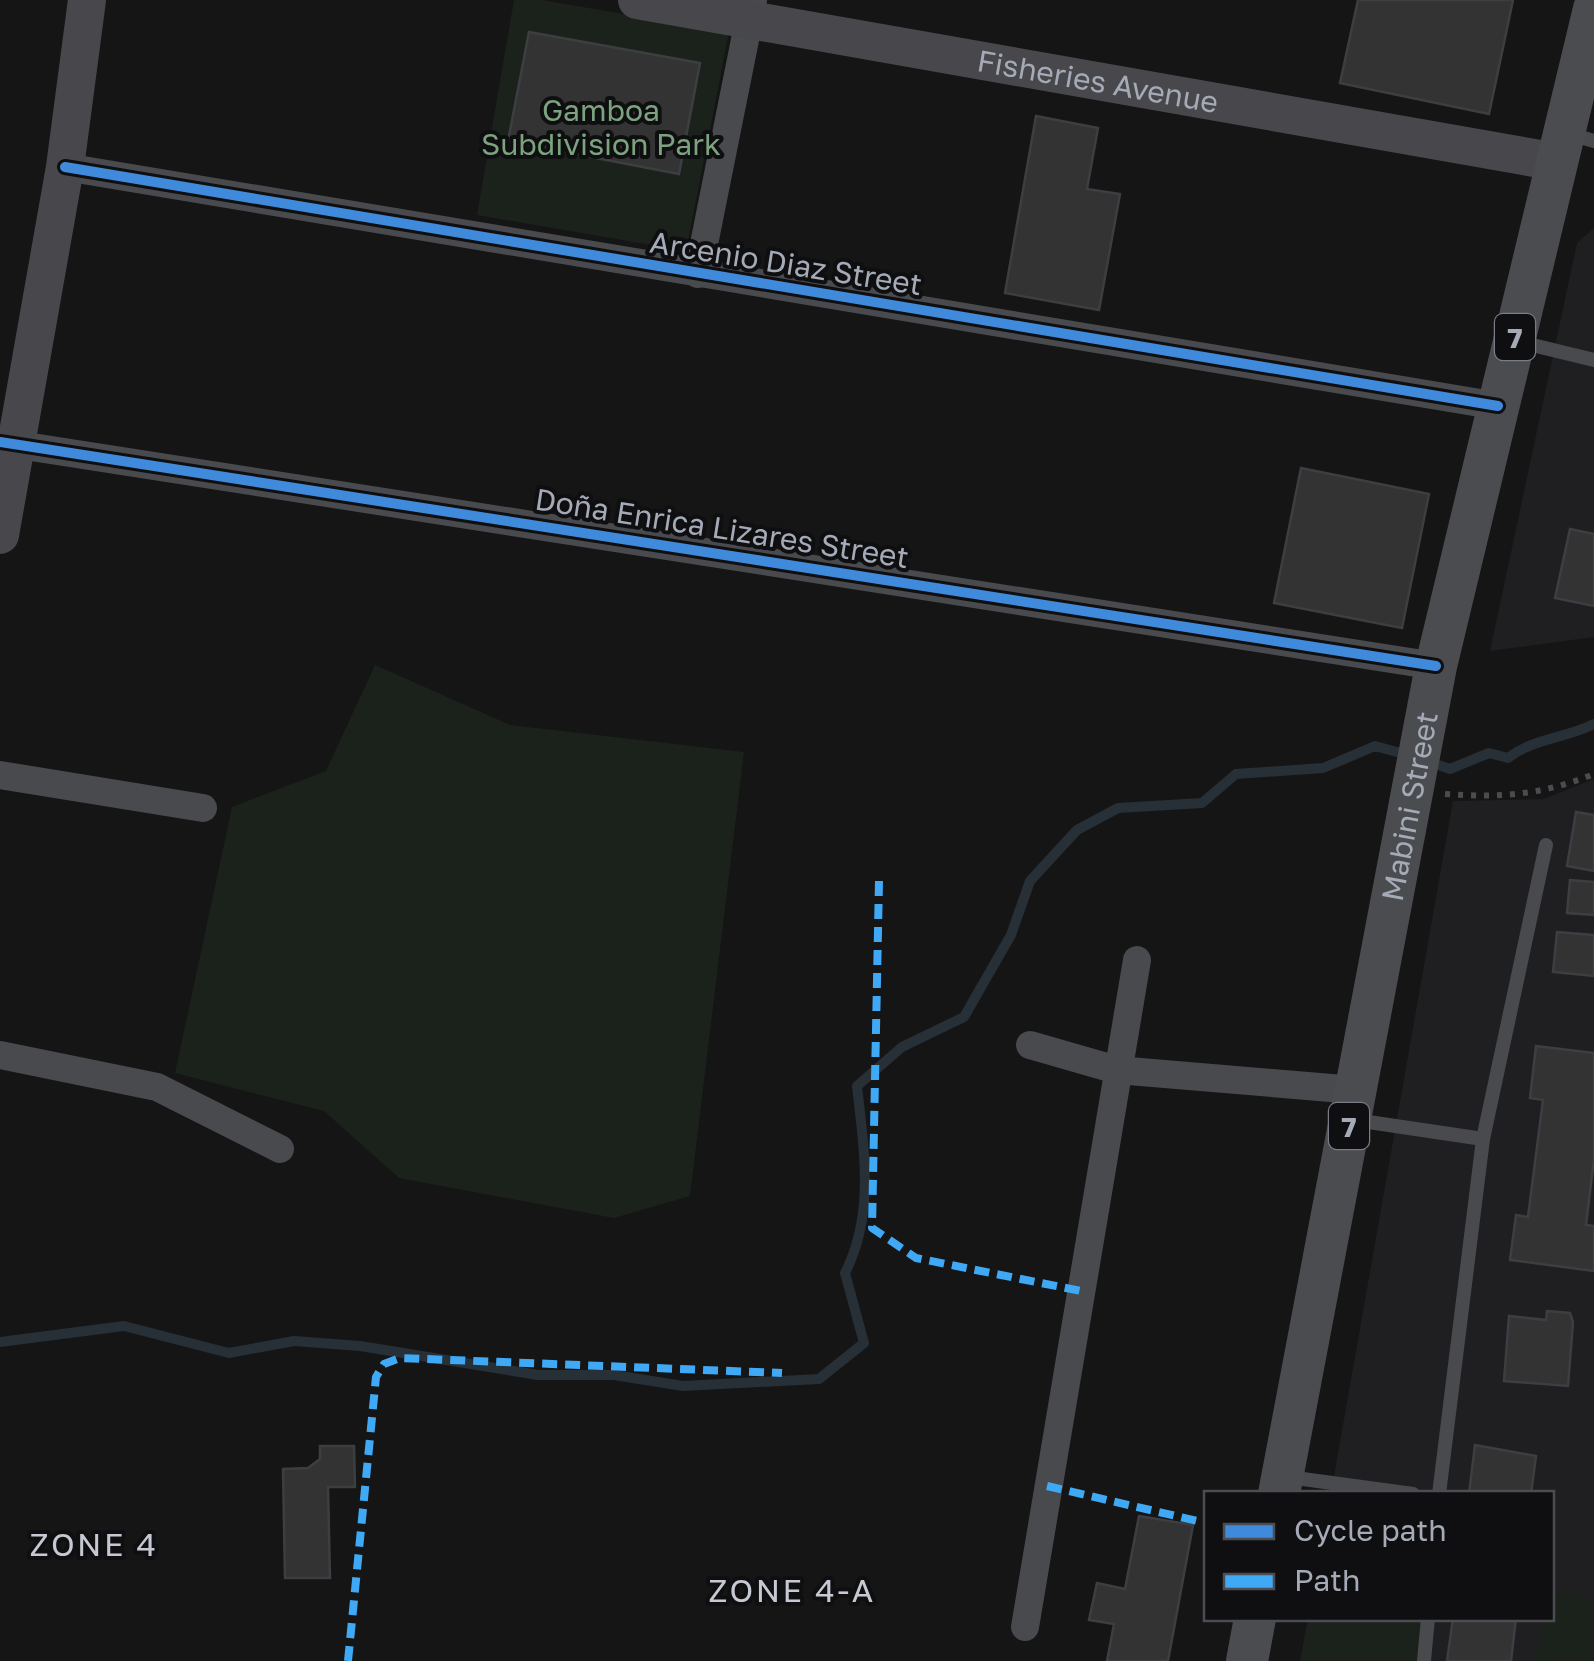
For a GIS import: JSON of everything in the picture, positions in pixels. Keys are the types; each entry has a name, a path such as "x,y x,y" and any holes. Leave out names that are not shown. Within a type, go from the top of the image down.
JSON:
{"main road":[{"name":"Mabini Street","path":"1280,1485 1436,666 1514,340 1572,145 1594,9"},
{"path":"1247,1661 1254,1621"}],"street":[{"path":"0,535 8,443 65,167 87,0"},
{"name":"Fisheries Avenue","path":"637,0 751,10 1572,145"},
{"path":"698,274 751,10"},
{"name":"Arcenio Diaz Street","path":"65,167 1498,406"},
{"name":"Doña Enrica Lizares Street","path":"8,443 1436,666"},
{"path":"0,775 202,808"},
{"path":"1025,1627 1137,960"},
{"path":"1030,1045 1117,1070 1352,1105"},
{"path":"0,1055 157,1086 280,1149"}],"lane":[{"path":"1514,340 1594,360"},
{"path":"1439,1491 1483,1139 1546,845"},
{"path":"1352,1105 1483,1139"},
{"path":"1280,1485 1368,1491"},
{"path":"1424,1661 1428,1621"}],"path":[{"path":"1438,793 1502,799 1554,790 1594,774"}],"shaded area":[{"path":"1594,228 1594,637 1490,651 1577,243"},
{"path":"1594,779 1594,1661 1300,1661 1308,1621 1554,1621 1554,1491 1331,1491 1453,801 1544,799"}],"green space":[{"name":"Gamboa Subdivision Park","path":"514,0 542,0 729,32 686,251 477,215"},
{"path":"375,665 510,725 744,752 690,1196 614,1218 399,1178 324,1111 175,1073 232,807 326,771"},
{"path":"1554,1592 1594,1599 1594,1661 1536,1661 1543,1621 1554,1621"},
{"path":"1310,1621 1431,1621 1426,1661 1302,1661"}],"building":[{"path":"1358,0 1513,0 1489,114 1340,83"},
{"path":"529,32 700,63 679,174 508,141"},
{"path":"1036,116 1098,128 1087,189 1120,194 1099,310 1005,293"},
{"path":"1301,468 1429,494 1402,628 1274,603"},
{"path":"1570,529 1594,534 1594,606 1555,598"},
{"path":"1576,812 1594,815 1594,871 1567,866"},
{"path":"1570,880 1594,882 1594,915 1567,913"},
{"path":"1557,932 1594,935 1594,976 1553,972"},
{"path":"1536,1046 1594,1053 1594,1159 1586,1225 1594,1226 1594,1271 1510,1260 1516,1215 1528,1217 1543,1100 1530,1098"},
{"path":"1547,1311 1570,1313 1573,1322 1568,1386 1504,1381 1509,1316 1546,1320"},
{"path":"1475,1445 1536,1456 1531,1491 1469,1491"},
{"path":"320,1446 354,1446 355,1487 328,1487 330,1578 285,1578 283,1469 308,1468 320,1459"},
{"path":"1139,1516 1193,1525 1168,1661 1107,1661 1114,1624 1089,1620 1097,1583 1125,1589"},
{"path":"1453,1621 1516,1621 1511,1661 1447,1661"}],"waterway":[{"path":"1429,762 1450,769 1489,753 1508,758 1528,746 1594,724"},
{"path":"0,1342 124,1326 229,1353 294,1341 360,1346 538,1375 614,1375 683,1386 819,1379 864,1343 845,1273 861,1228 864,1205 857,1086 902,1047 964,1017 1011,935 1030,881 1077,830 1118,808 1202,803 1236,774 1323,768 1375,746 1408,755"}],"marked path":[{"path":"879,881 872,1228 916,1258 1081,1291"},
{"path":"348,1661 376,1377 384,1364 400,1358 782,1373"},
{"path":"1047,1486 1204,1523"}],"cycle path":[{"path":"65,167 1498,406"},
{"path":"0,442 1436,666"}],"district":[{"name":"ZONE 4","path":"94,1544"},
{"name":"ZONE 4-A","path":"792,1590"}]}
